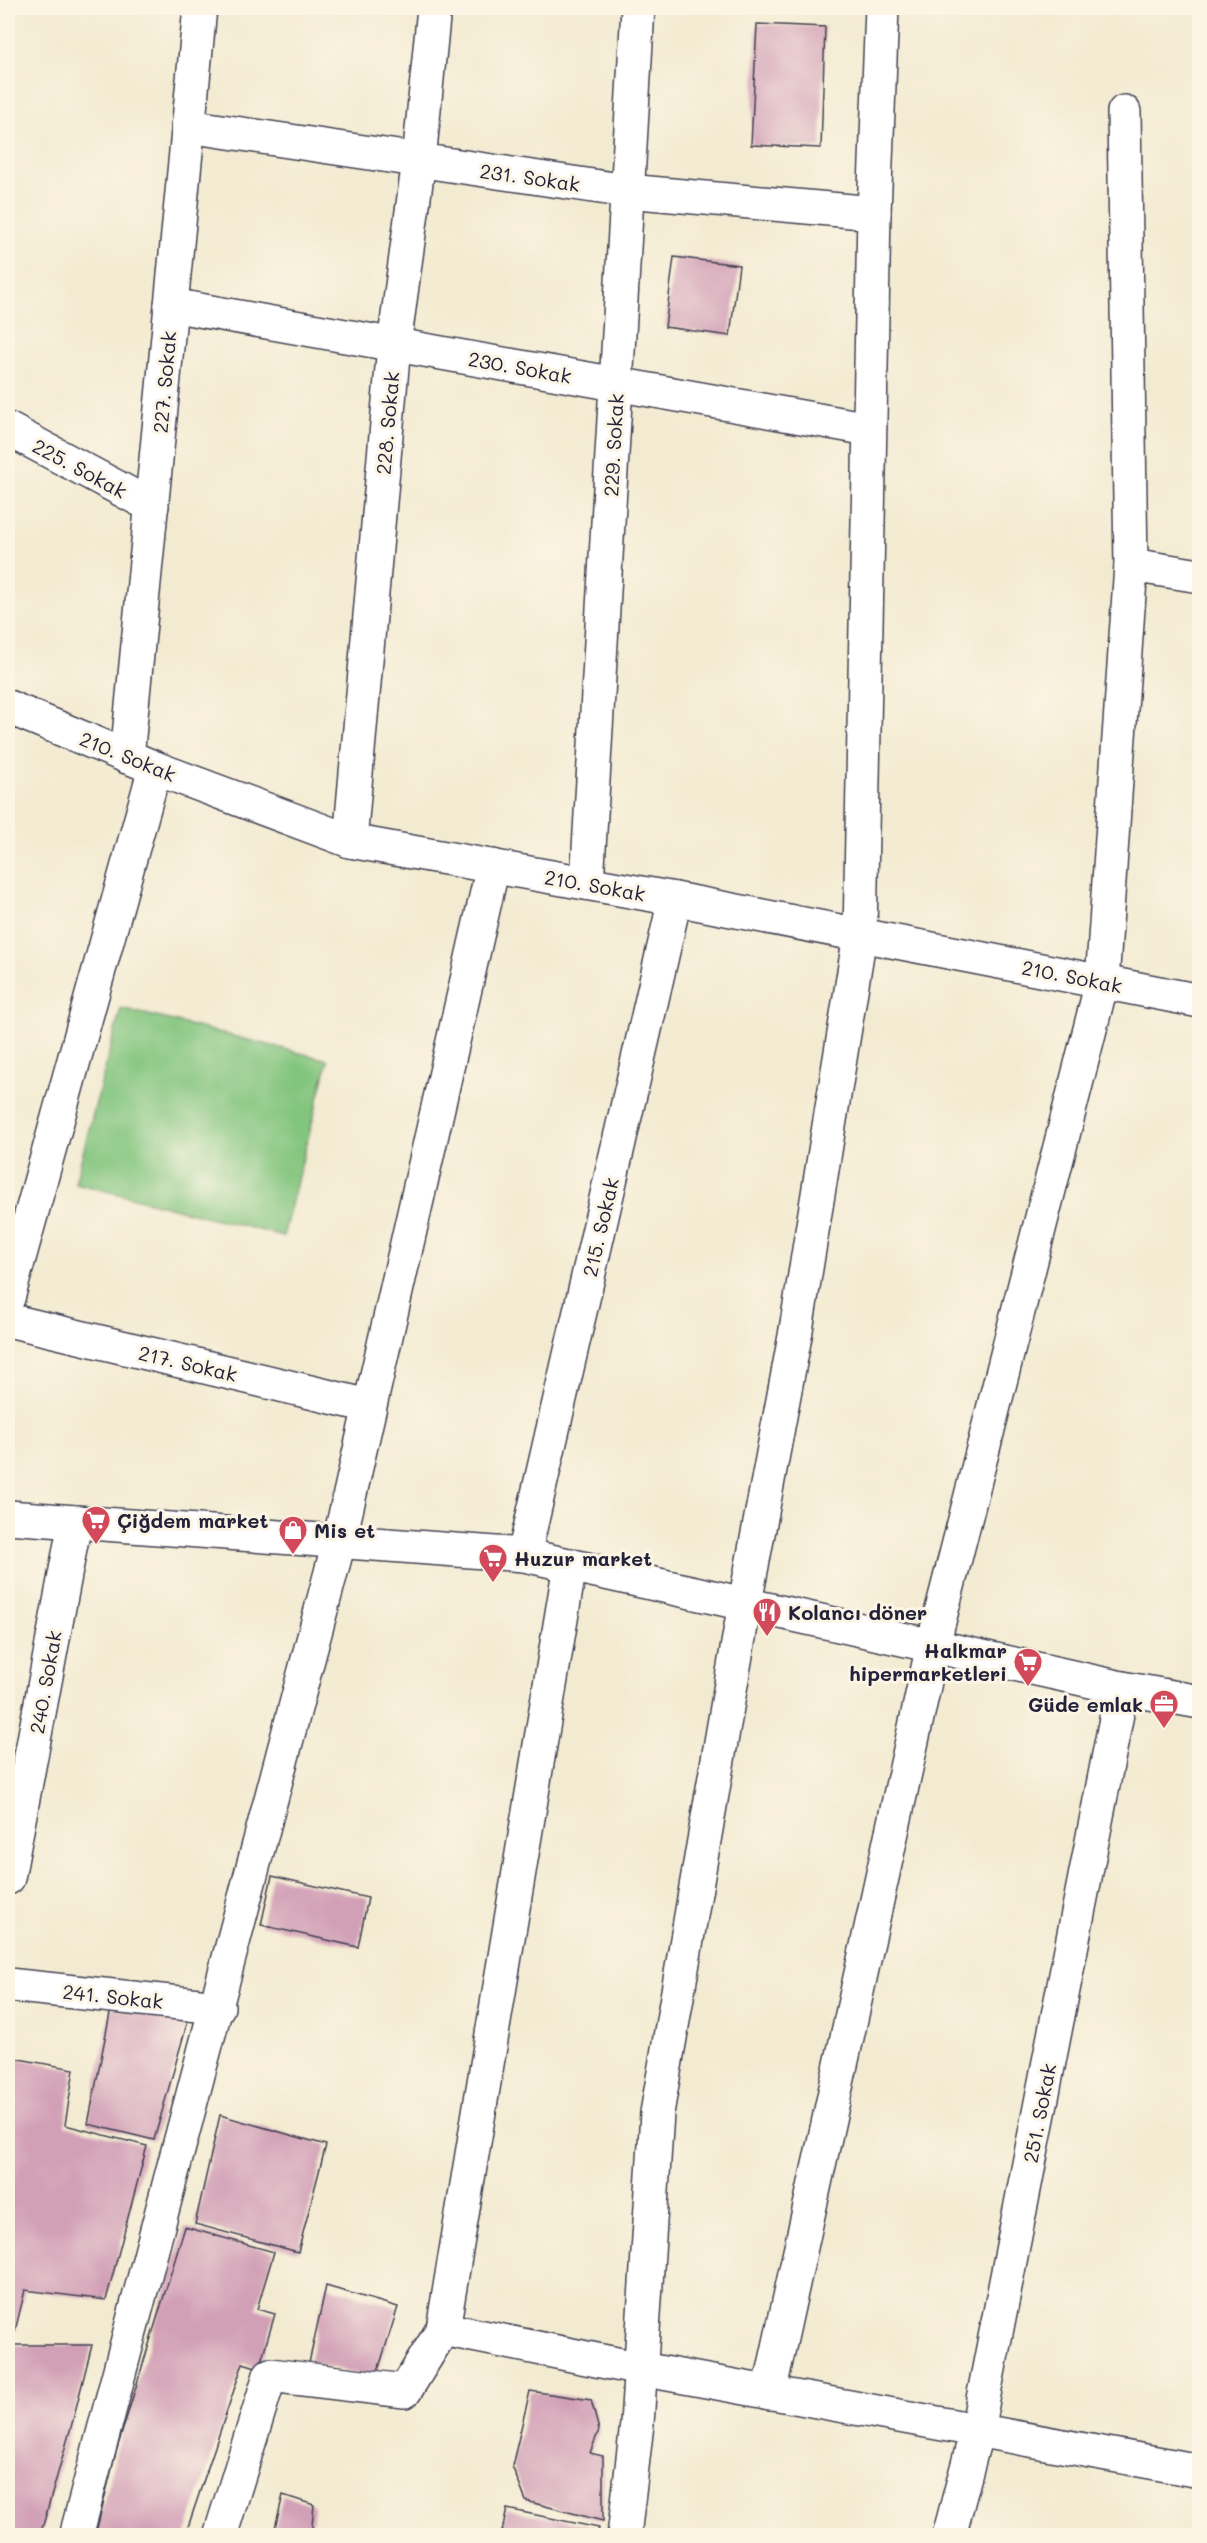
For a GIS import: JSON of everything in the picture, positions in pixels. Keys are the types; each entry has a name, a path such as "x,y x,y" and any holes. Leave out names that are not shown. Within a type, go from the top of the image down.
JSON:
{"street":[{"name":"227. Sokak","path":"8,1298 141,762 152,506 200,8"},
{"name":"228. Sokak","path":"350,841 394,345 419,160 434,8"},
{"name":"229. Sokak","path":"587,883 638,8"},
{"path":"624,2535 640,2369 657,2113 745,1603 795,1336 860,935 874,213 882,8"},
{"path":"770,2393 933,1645 1102,982 1131,565 1124,112"},
{"name":"231. Sokak","path":"188,126 627,191 874,213"},
{"name":"230. Sokak","path":"171,305 869,429"},
{"name":"225. Sokak","path":"8,429 152,506"},
{"path":"1131,565 1200,576"},
{"name":"210. Sokak","path":"8,707 141,762 350,841 675,899 1200,1001"},
{"path":"76,2535 218,2007 339,1542 493,866"},
{"name":"215. Sokak","path":"524,1555 675,899"},
{"name":"217. Sokak","path":"8,1320 369,1406"},
{"path":"8,1517 524,1555 1122,1688 1200,1702"},
{"name":"240. Sokak","path":"8,1878 75,1522"},
{"path":"220,2535 270,2374 405,2391 442,2330 570,1565"},
{"name":"251. Sokak","path":"949,2535 977,2430 1122,1688"},
{"name":"241. Sokak","path":"8,1985 218,2007"},
{"path":"442,2330 640,2369 1200,2471"}],"green space":[{"path":"121,1008 328,1060 283,1236 75,1183"}],"building":[{"path":"757,24 825,27 821,148 751,145"},
{"path":"674,257 739,265 730,336 665,327"},
{"path":"272,1876 368,1898 358,1947 261,1925"},
{"path":"111,2008 188,2020 154,2140 88,2124"},
{"path":"8,2057 74,2069 65,2125 147,2146 106,2300 25,2290 8,2360"},
{"path":"220,2115 326,2145 298,2252 195,2224"},
{"path":"185,2227 274,2252 257,2309 275,2314 259,2368 243,2363 185,2536 95,2536 116,2452"},
{"path":"326,2286 398,2307 376,2377 309,2363"},
{"path":"12,2345 92,2345 40,2536 8,2536 8,2401"},
{"path":"530,2391 591,2400 599,2430 590,2453 603,2456 603,2521 526,2501 512,2466"},
{"path":"283,2495 314,2505 311,2536 273,2536"},
{"path":"507,2509 599,2528 597,2536 501,2536"}],"place":[{"name":"Çiğdem market","path":"96,1546"},
{"name":"Mis et","path":"293,1556"},
{"name":"Huzur market","path":"493,1584"},
{"name":"Kolancı döner","path":"767,1638"},
{"name":"Halkmar hipermarketleri","path":"1028,1688"},
{"name":"Güde emlak","path":"1164,1730"}]}
